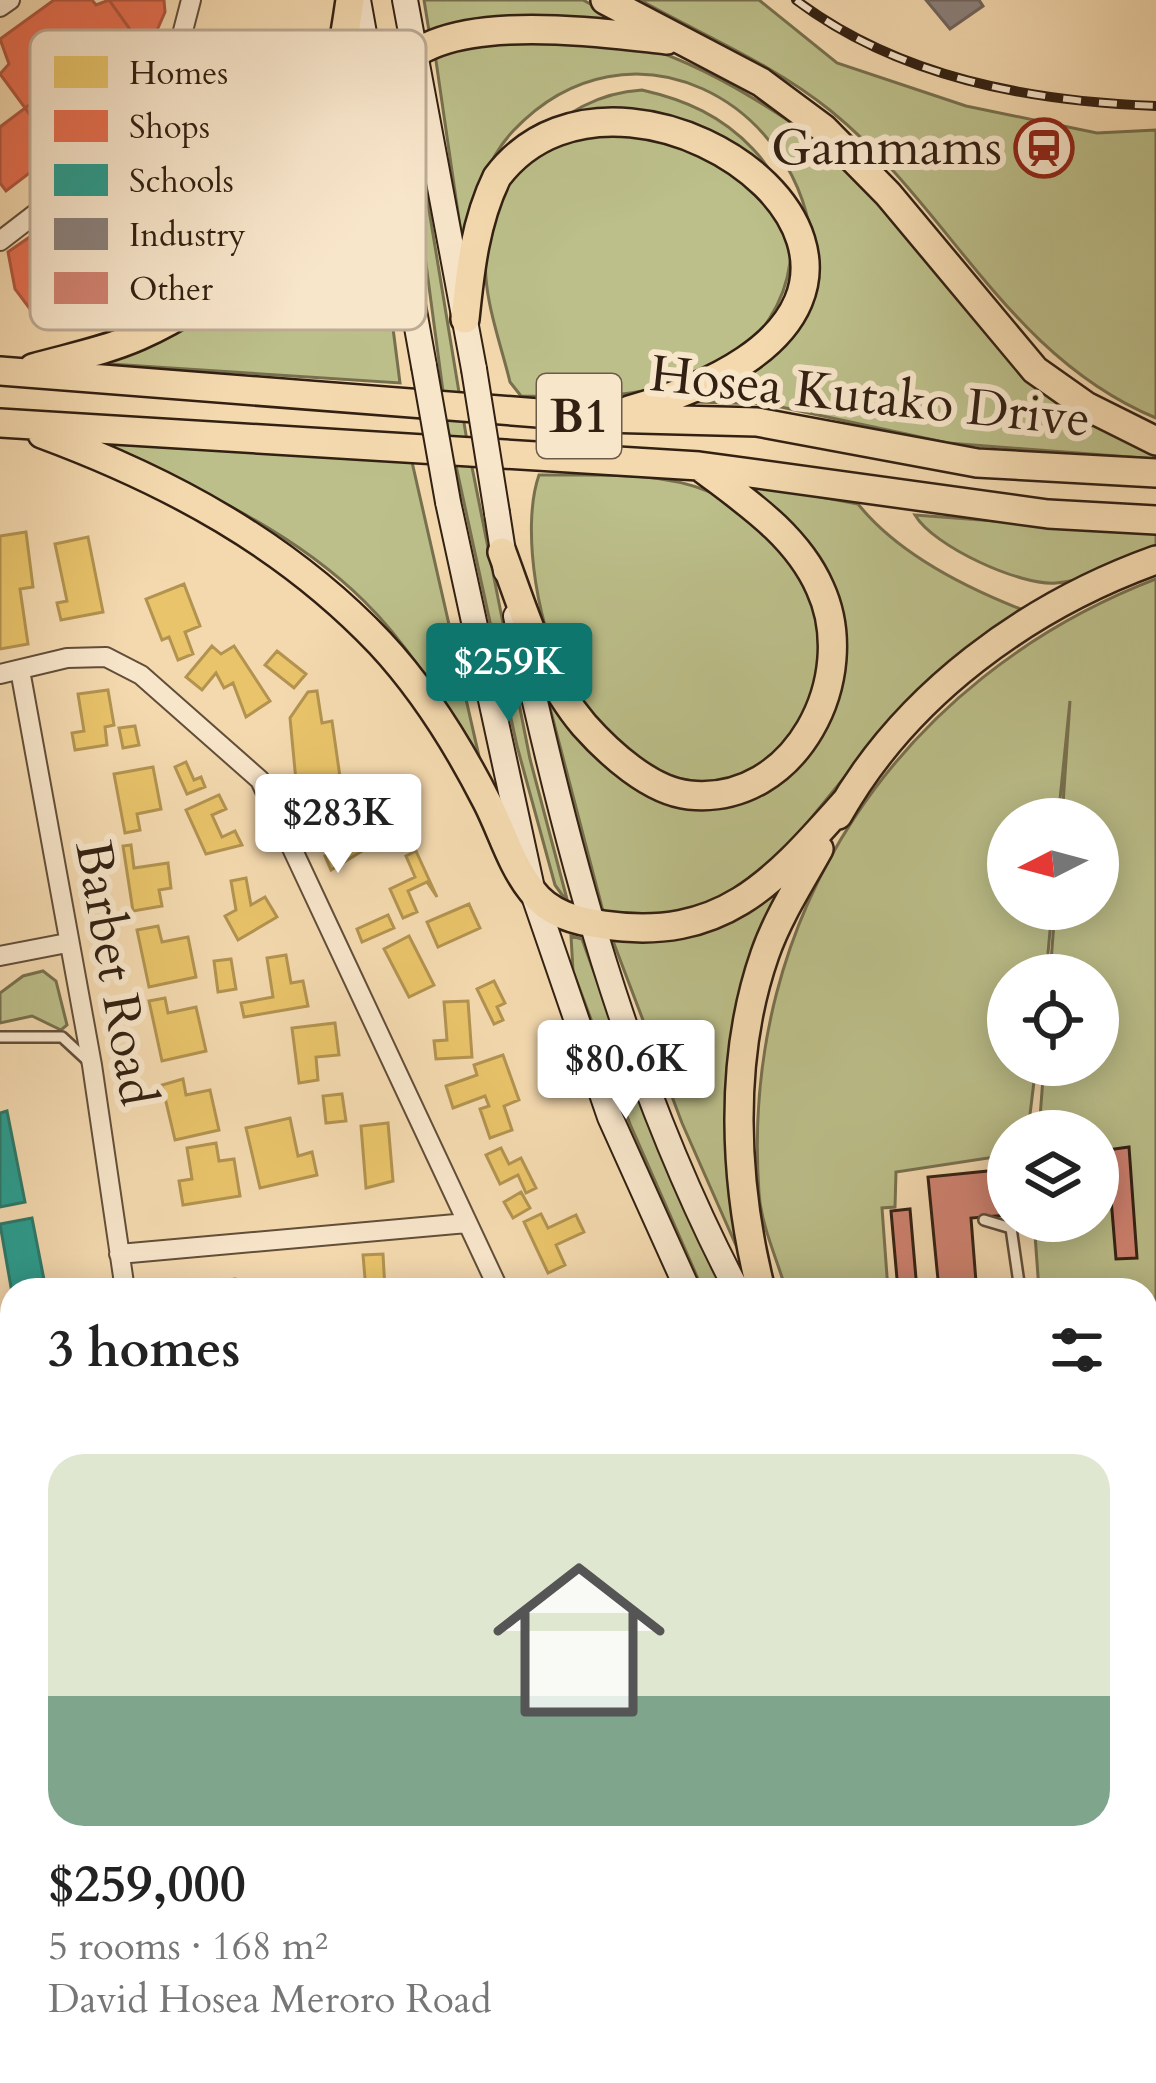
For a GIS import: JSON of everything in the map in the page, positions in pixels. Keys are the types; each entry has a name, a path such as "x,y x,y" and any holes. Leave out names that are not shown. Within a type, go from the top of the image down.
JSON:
{"main road":[{"path":"354,0 361,30"},
{"path":"348,30 354,0"},
{"path":"405,0 411,30"},
{"path":"605,0 761,82 823,128 887,194 1035,370 1086,406 1156,441"},
{"path":"426,50 464,36 543,26 676,41"},
{"path":"465,319 474,248 498,175 538,123 567,102"},
{"path":"426,112 502,552 564,833 656,1119 731,1278"},
{"path":"602,418 692,391 716,377 747,358 792,307 805,250 802,219 785,174 766,148"},
{"path":"9,372 105,348 149,330"},
{"path":"418,330 448,502 533,893 610,1117 683,1278"},
{"name":"Hosea Kutako Drive","path":"9,372 602,418 757,422 977,463 1156,473"},
{"path":"8,423 124,465 200,503 260,542 350,613 384,648 458,750 533,893 556,912 591,923 644,929 715,918 782,874 925,705 986,649 1052,606 1156,560"},
{"name":"Hosea Kutako Drive","path":"8,423 699,466 1048,514 1156,520"},
{"path":"502,552 544,664 584,725 618,758 665,788 688,795 736,789 777,767 816,725 832,664 832,630 822,591 794,545 699,466"},
{"path":"759,1278 740,1148 750,1027 764,957 847,800"}],"street":[{"path":"0,8 10,0"},
{"path":"183,30 190,0"},
{"path":"0,241 30,218"},
{"path":"10,672 67,658 106,657 141,675 260,780 493,1278"},
{"name":"Barbet Road","path":"10,672 92,1065 123,1278"},
{"path":"0,956 67,943"},
{"path":"118,1254 467,1223"}],"lane":[{"path":"0,1037 62,1037 92,1065"},
{"path":"984,1220 1011,1228 1018,1278"}],"green space":[{"path":"424,0 583,0 627,24 528,18 429,31"},
{"path":"640,0 759,0 837,63 966,106 1097,133 1156,130 1156,418 1104,391 1059,358 982,278 873,149 831,111 762,65"},
{"path":"532,37 621,43 659,52 753,98 815,139 860,178 1024,371 1062,403 1106,431 1156,453 1156,459 948,443 767,404 691,402 744,369 813,253 802,199 778,152 744,115 702,89 656,75 608,77 559,94 514,130 487,170 463,247 435,54"},
{"path":"642,90 716,118 753,149 772,175 785,203 791,233 783,291 770,318 750,342 700,374 626,394 521,396 510,382 487,286 486,255 501,195 535,143 557,123 611,95"},
{"path":"426,192 468,447 530,759 568,903 555,885 517,746 448,429 426,264"},
{"path":"152,330 393,330 400,383 94,363"},
{"path":"97,443 412,462 481,765 398,638 335,575 238,510"},
{"path":"539,475 626,476 690,485 724,500 761,530 806,588 821,648 811,704 782,749 738,777 685,780 627,752 570,686 549,640 532,553"},
{"path":"741,482 858,504 892,538 933,567 1023,610 934,676 892,719 768,871 709,909 605,919 543,681 675,804 719,805 757,794 789,774 814,747 832,713 842,675 843,634 830,575 798,530"},
{"path":"915,515 1156,533 1156,552 1081,579 1040,582 1000,571 958,551"},
{"path":"1156,579 1156,1278 1038,1278 1036,1242 1119,1242 1119,1110 1041,1110 1042,1086 1119,1086 1119,954 1052,954 1053,930 1119,930 1119,798 1063,798 1070,701 1060,798 987,798 987,930 1050,930 1048,954 987,954 987,1086 1033,1086 1031,1110 987,1110 987,1158 896,1172 895,1207 882,1208 887,1278 782,1278 759,1193 760,1091 776,994 808,903 854,819 912,743 983,678 1064,622"},
{"path":"793,875 744,1002 742,1259 682,1123 613,941 663,939"},
{"path":"571,936 582,939 648,1122 719,1278 698,1278 630,1124 573,971"},
{"path":"43,971 56,981 67,1025 61,1030 32,1016 0,1023 0,993 23,976"}],"building: Homes":[{"path":"26,532 33,587 20,589 28,644 0,649 0,536"},
{"path":"88,537 103,612 61,620 57,603 67,601 55,544"},
{"path":"184,584 200,626 185,632 193,654 178,660 169,637 162,640 146,599"},
{"path":"212,646 221,654 234,646 270,701 246,717 233,683 224,688 216,673 202,690 186,677"},
{"path":"277,651 306,674 294,688 265,665"},
{"path":"108,690 114,725 105,727 107,745 75,750 72,733 84,731 78,694"},
{"path":"317,691 322,723 332,721 340,777 307,782 309,797 298,802 290,718 308,692"},
{"path":"135,726 139,745 123,748 119,728"},
{"path":"186,762 194,780 201,777 205,787 187,794 175,767"},
{"path":"153,767 161,809 137,814 140,830 125,833 114,774"},
{"path":"219,795 226,809 212,815 222,837 235,831 242,845 206,854 186,810"},
{"path":"359,805 377,842 331,870 325,856 340,849 335,837 347,831 339,814"},
{"path":"131,845 134,868 168,863 171,888 159,890 162,906 133,911 123,846"},
{"path":"416,851 437,897 427,882 408,891 417,912 403,918 390,889 415,877 406,856"},
{"path":"246,878 251,905 265,897 277,917 238,940 225,916 236,910 231,881"},
{"path":"469,904 480,928 438,947 427,922"},
{"path":"388,915 394,928 362,942 357,929"},
{"path":"158,926 162,942 188,937 196,977 149,987 137,930"},
{"path":"409,936 434,985 409,997 384,949"},
{"path":"286,955 291,983 303,981 308,1006 244,1017 241,1003 273,997 267,958"},
{"path":"231,959 236,989 218,992 214,961"},
{"path":"494,981 505,1003 497,1007 503,1020 494,1024 477,989"},
{"path":"165,998 168,1013 196,1007 206,1051 162,1061 149,1001"},
{"path":"468,1001 472,1057 436,1059 434,1041 447,1040 444,1002"},
{"path":"335,1023 339,1055 316,1057 318,1080 299,1083 292,1028"},
{"path":"503,1055 519,1100 504,1106 512,1130 490,1138 480,1109 489,1106 485,1096 453,1108 446,1086 477,1075 474,1065"},
{"path":"183,1079 186,1095 210,1090 219,1130 175,1140 162,1085"},
{"path":"342,1094 346,1121 326,1123 323,1096"},
{"path":"290,1118 298,1156 312,1152 317,1175 260,1188 246,1128"},
{"path":"388,1123 393,1181 366,1188 361,1126"},
{"path":"216,1143 219,1161 234,1159 240,1196 183,1205 179,1181 192,1179 187,1148"},
{"path":"501,1148 509,1164 521,1158 536,1188 526,1193 518,1175 500,1184 486,1155"},
{"path":"521,1192 530,1208 513,1218 504,1202"},
{"path":"541,1214 548,1228 576,1215 584,1232 556,1245 565,1265 548,1273 524,1222"},
{"path":"383,1254 384,1278 365,1278 363,1255"}],"building: Shops":[{"path":"54,0 92,0 96,5 109,0 130,30 30,30 30,104 25,108 0,74 9,64 0,39"},
{"path":"109,0 164,0 165,12 157,30 131,30"},
{"path":"25,108 30,115 30,173 6,191 0,183 0,127"},
{"path":"30,237 30,309 15,289 8,252"}],"building: Schools":[{"path":"7,1111 25,1202 0,1207 0,1113"},
{"path":"32,1218 44,1278 9,1278 0,1224"}],"building: Industry":[{"path":"926,0 979,0 983,6 950,29"}],"building: Other":[{"path":"1129,1147 1137,1258 1116,1259 1119,1148"},
{"path":"987,1171 987,1217 971,1218 976,1278 938,1278 928,1177"},
{"path":"910,1209 916,1278 897,1278 891,1211"}],"railway":[{"path":"796,0 878,49 967,80 1061,98 1156,106"}],"place":[{"name":"Gammams","path":"1044,148"}]}
